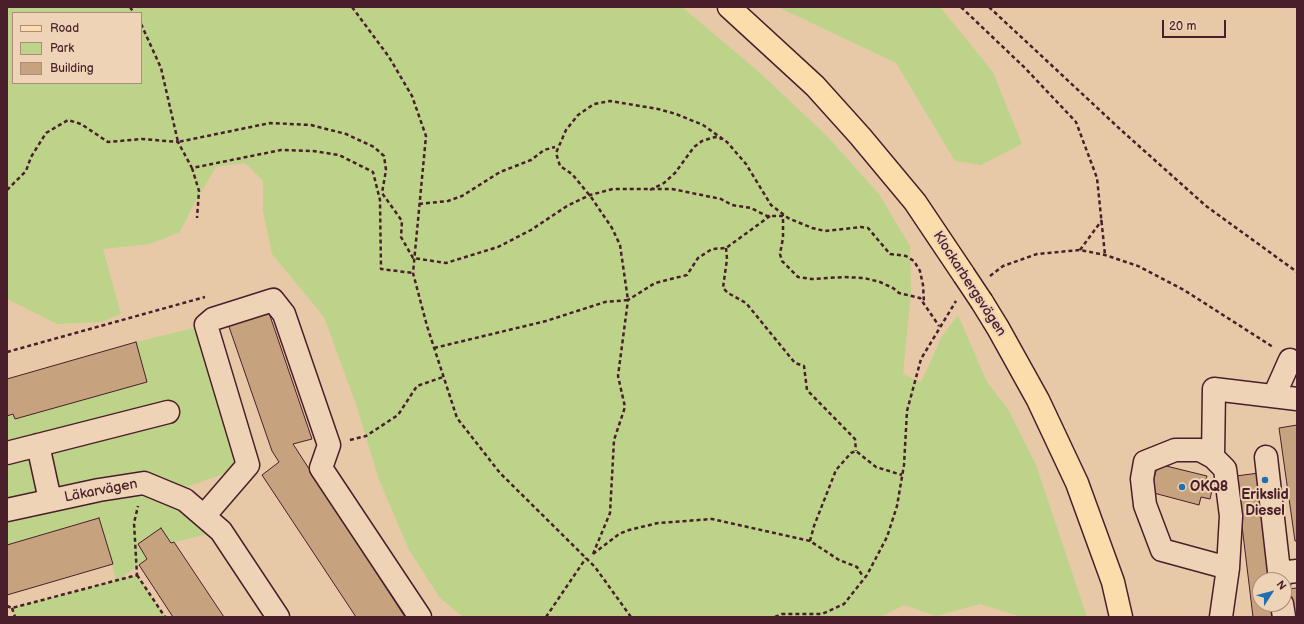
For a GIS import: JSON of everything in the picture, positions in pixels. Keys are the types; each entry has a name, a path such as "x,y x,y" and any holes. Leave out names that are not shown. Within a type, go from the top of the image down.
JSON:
{"main road":[{"name":"Klockarbergsvägen","path":"729,7 816,86 860,136 915,202 982,302 1038,400 1077,483 1113,582 1121,617"}],"street":[{"path":"204,516 248,465 206,325 213,319 273,300 284,314 330,445 321,468 420,617"},
{"path":"1274,396 1290,360"},
{"path":"1213,457 1214,389 1297,399"},
{"path":"7,453 168,412"},
{"path":"38,445 50,500"},
{"path":"1221,617 1228,568 1231,516 1225,469 1213,457 1200,450 1175,450 1145,462 1142,479 1145,505 1162,550 1228,568"},
{"path":"1266,457 1285,572"},
{"name":"Läkarvägen","path":"7,510 99,490 144,483 185,500 221,531 278,617"}],"path":[{"path":"352,7 389,58 412,96 426,136 413,258 413,273 434,348 457,418 500,473 595,567 631,617"},
{"path":"962,7 1025,68 1076,122 1097,178 1106,254"},
{"path":"989,7 1121,130 1206,206 1297,272"},
{"path":"142,26 161,68 178,142 192,168 199,191 197,218"},
{"path":"862,574 857,566 839,560 810,541 712,519 658,523 629,530 619,534 593,554 610,513 614,440 625,407 618,376 628,300 620,245 612,228 590,195 572,174 560,166 556,153 566,130 578,115 594,104 610,101 658,109 676,114 703,125 723,139 746,164 771,205 783,216 812,228 825,231 861,227 868,228 890,254 906,256 914,261 920,271 923,285 924,305"},
{"path":"7,190 26,172 31,157 46,134 68,120 81,124 108,142 142,139 178,142 270,123 311,125 346,134 374,147 384,156 386,170 382,193 402,221 401,237 413,258"},
{"path":"650,190 664,183 675,173 694,146 702,141 715,137 723,139"},
{"path":"419,204 448,201 462,196 500,172 531,160 544,150 555,146"},
{"path":"192,168 281,150 313,151 339,155 373,172 380,200 381,269 413,273"},
{"path":"413,258 446,263 498,247 531,230 567,206 590,195 613,189 672,190 721,199 732,205 751,208 770,216 783,216"},
{"path":"434,348 546,321 605,302 628,300 655,283 687,275 698,258 712,249 726,248 770,216"},
{"path":"783,216 783,238 780,254 782,261 798,277 812,279 844,277 864,278 880,282 885,286 893,288 899,293 920,298 928,312 939,326"},
{"path":"1080,250 1102,220"},
{"path":"726,248 727,260 724,288 728,293 746,303 795,363 804,366 808,390 855,439 856,451 876,467 902,475"},
{"path":"985,280 1003,266 1037,254 1080,250 1106,254 1138,266 1184,290 1278,350 1290,360"},
{"path":"7,352 208,296"},
{"path":"775,617 782,614 822,614 844,604 867,576 887,537 898,506 907,410 921,359 954,302 960,297"},
{"path":"330,445 366,436 398,415 416,386 443,377"},
{"path":"810,541 814,526 836,470 846,457 856,451"},
{"path":"144,483 134,523 137,575 165,617"},
{"path":"546,617 586,558"},
{"path":"7,606 12,608 137,575"},
{"path":"12,608 15,617"}],"green space":[{"path":"7,7 682,7 758,71 826,135 879,194 910,246 911,292 903,374 921,382 942,336 958,315 987,382 1008,409 1036,465 1087,617 1022,617 980,604 936,616 904,605 881,617 463,617 440,598 409,550 379,480 356,404 324,317 272,254 263,211 263,181 245,163 216,167 194,204 180,232 150,244 103,249 121,314 101,322 57,324 7,299"},
{"path":"778,7 940,7 993,72 1022,144 981,165 955,161 896,63"},
{"path":"206,325 248,465 170,493 221,531 171,543 161,529 138,544 147,559 118,580 137,575 165,617 15,617 12,608 116,580 99,518 7,545 7,417 147,382 136,342"}],"building":[{"path":"267,307 312,439 293,444 405,617 356,617 262,475 279,462 272,451 227,321"},
{"path":"136,342 147,382 15,419 13,414 7,416 7,379"},
{"path":"1297,425 1297,541 1295,541 1279,428"},
{"name":"OKQ8","path":"1158,464 1207,476 1206,480 1214,482 1210,499 1201,497 1199,505 1150,492"},
{"path":"1259,473 1271,572 1252,572 1252,609 1236,476"},
{"path":"99,518 113,564 7,595 7,545"},
{"path":"161,528 171,543 174,542 224,617 173,617 139,565 147,559 138,544"},
{"path":"1297,588 1297,617 1292,617 1292,589"},
{"path":"1252,612 1276,612 1276,617 1253,617"}],"place":[{"name":"Erikslid Diesel","path":"1265,480"},
{"name":"OKQ8","path":"1182,487"}]}
